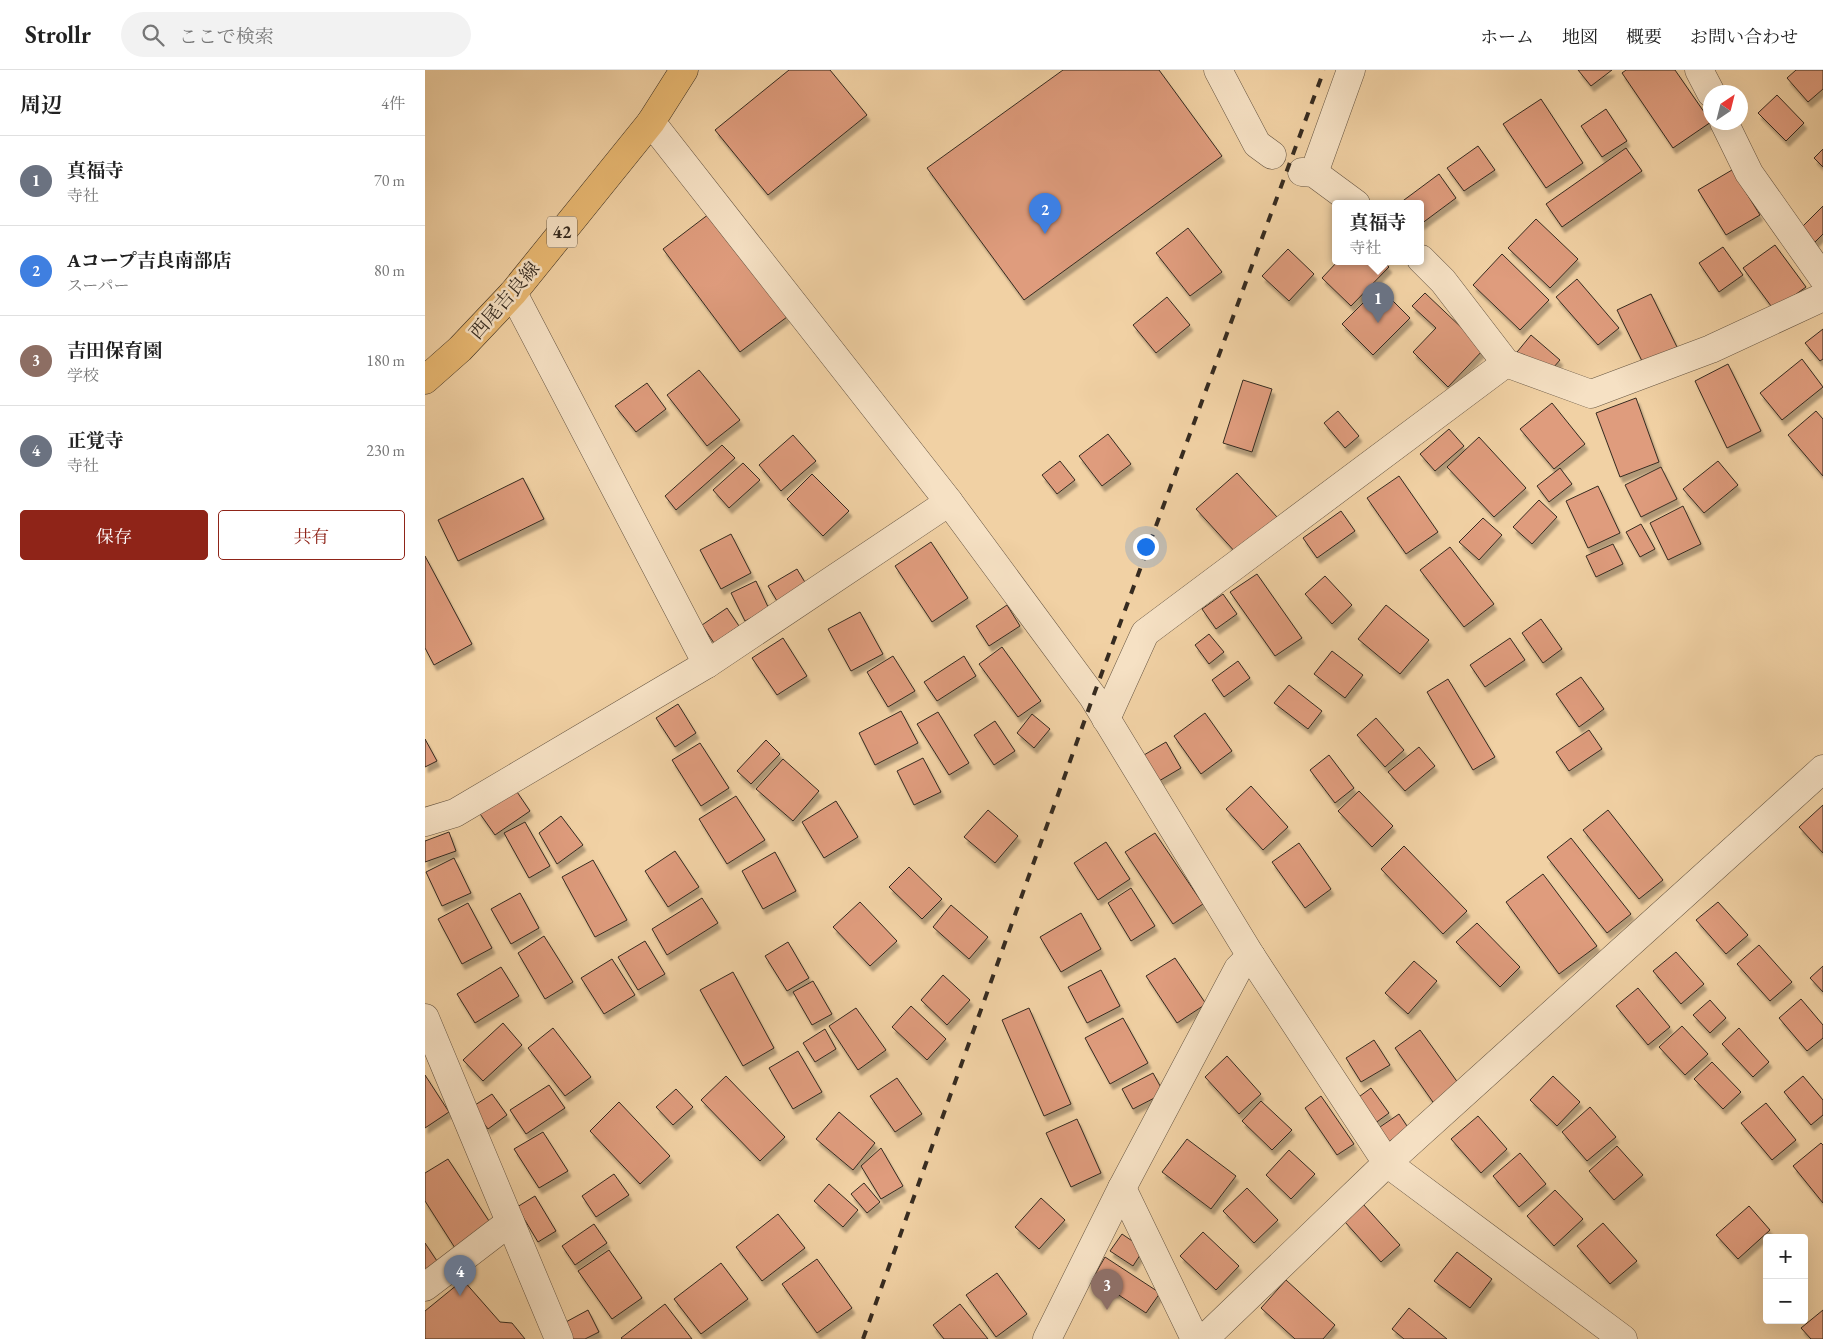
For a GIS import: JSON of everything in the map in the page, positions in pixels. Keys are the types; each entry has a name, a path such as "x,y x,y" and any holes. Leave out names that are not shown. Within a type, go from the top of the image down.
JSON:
{"main road":[{"name":"西尾吉良線","path":"425,380 460,349 513,293 651,122 684,70"}],"street":[{"path":"1218,70 1257,144 1272,155"},
{"path":"1350,200 1308,172 1351,70"},
{"path":"1699,70 1706,85"},
{"path":"651,122 949,502 1106,718 1251,956 1387,1163 1623,1339"},
{"path":"1728,130 1749,173 1823,278"},
{"path":"1424,262 1443,281 1506,363 1591,394 1711,348 1823,297"},
{"path":"513,293 707,664"},
{"path":"1106,718 1145,633 1506,363"},
{"path":"425,822 455,814 707,664 949,502"},
{"path":"1204,1339 1387,1163 1823,769"},
{"path":"1047,1339 1122,1188 1238,969 1251,956"},
{"path":"425,1018 559,1339"},
{"path":"1122,1188 1195,1339"},
{"path":"425,1287 510,1222"}],"building":[{"path":"789,70 830,70 867,115 768,195 715,130"},
{"path":"1063,70 1159,70 1222,156 1024,300 927,168"},
{"path":"1578,70 1612,70 1591,86"},
{"path":"1626,70 1675,70 1703,110 1703,127 1673,148 1622,73"},
{"path":"1796,70 1823,70 1823,89 1808,102 1787,78"},
{"path":"1777,95 1804,123 1786,141 1758,113"},
{"path":"1541,99 1583,163 1546,188 1503,124"},
{"path":"1606,109 1627,141 1602,157 1581,126"},
{"path":"1478,146 1495,170 1464,191 1447,168"},
{"path":"1626,148 1642,171 1562,227 1546,204"},
{"path":"1823,149 1823,167 1814,158"},
{"path":"1732,170 1760,215 1726,235 1698,190"},
{"path":"1439,174 1456,198 1424,222 1424,200 1404,200"},
{"path":"1823,206 1823,234 1815,242 1801,228"},
{"path":"709,214 787,317 740,352 663,249"},
{"path":"1536,219 1578,259 1550,288 1508,248"},
{"path":"1188,228 1222,272 1190,296 1156,253"},
{"path":"1775,245 1806,287 1774,310 1743,268"},
{"path":"1723,247 1743,275 1719,292 1699,263"},
{"path":"1288,249 1314,274 1289,301 1262,276"},
{"path":"1502,254 1549,300 1520,330 1473,285"},
{"path":"1334,265 1387,265 1389,267 1351,306 1322,278"},
{"path":"1577,279 1619,328 1598,345 1556,297"},
{"path":"1379,287 1410,318 1373,355 1342,324"},
{"path":"1425,293 1484,349 1448,387 1413,352 1436,328 1412,306"},
{"path":"1651,294 1677,347 1643,363 1617,310"},
{"path":"1167,297 1190,325 1156,353 1133,325"},
{"path":"1823,329 1823,359 1820,361 1805,343"},
{"path":"1531,335 1560,360 1546,376 1513,357"},
{"path":"1802,359 1823,387 1782,420 1760,393"},
{"path":"1728,364 1761,431 1727,448 1695,381"},
{"path":"699,370 740,420 707,446 667,395"},
{"path":"1243,380 1272,389 1252,452 1223,443"},
{"path":"647,383 666,409 636,432 615,406"},
{"path":"1636,398 1659,462 1620,477 1596,413"},
{"path":"1552,403 1585,444 1554,469 1520,429"},
{"path":"1338,411 1359,436 1345,448 1324,423"},
{"path":"1816,411 1823,419 1823,476 1788,435"},
{"path":"1449,429 1464,446 1435,471 1420,454"},
{"path":"1108,434 1131,464 1102,486 1079,456"},
{"path":"793,435 816,461 781,491 759,465"},
{"path":"1479,437 1526,488 1494,517 1447,467"},
{"path":"722,445 735,458 676,510 665,496"},
{"path":"1060,461 1075,480 1057,494 1042,475"},
{"path":"1718,461 1738,485 1704,513 1683,489"},
{"path":"743,463 760,480 729,508 713,490"},
{"path":"1661,467 1677,499 1641,517 1625,485"},
{"path":"1560,468 1572,484 1549,502 1537,486"},
{"path":"1237,473 1277,517 1237,554 1196,509"},
{"path":"812,474 849,511 823,536 787,499"},
{"path":"1399,476 1438,532 1406,554 1367,498"},
{"path":"523,478 544,519 458,561 438,520"},
{"path":"1598,486 1620,533 1588,548 1566,501"},
{"path":"1539,500 1557,517 1532,544 1513,527"},
{"path":"1683,506 1701,544 1668,560 1650,523"},
{"path":"1341,511 1355,531 1317,558 1303,538"},
{"path":"1483,518 1502,535 1479,560 1459,542"},
{"path":"1641,524 1655,549 1640,557 1626,532"},
{"path":"731,534 751,573 721,589 700,550"},
{"path":"931,542 968,598 932,622 895,566"},
{"path":"1613,544 1623,564 1596,577 1586,556"},
{"path":"1450,547 1494,604 1464,627 1420,570"},
{"path":"425,556 472,644 434,665 425,648"},
{"path":"797,569 806,584 777,601 768,586"},
{"path":"1257,574 1302,638 1275,656 1230,592"},
{"path":"1325,576 1352,605 1332,624 1305,594"},
{"path":"756,581 769,609 745,621 731,593"},
{"path":"1223,594 1237,614 1216,629 1202,609"},
{"path":"1007,605 1020,626 989,646 976,626"},
{"path":"1386,605 1429,640 1400,674 1358,639"},
{"path":"727,608 739,626 714,643 702,625"},
{"path":"860,612 883,654 851,671 828,629"},
{"path":"1541,619 1562,649 1543,663 1522,633"},
{"path":"1209,634 1224,652 1209,664 1195,645"},
{"path":"783,638 807,676 777,695 752,658"},
{"path":"1510,638 1525,660 1485,687 1470,665"},
{"path":"1002,647 1041,701 1018,717 979,664"},
{"path":"1332,651 1363,675 1345,698 1314,674"},
{"path":"893,656 915,691 888,707 867,672"},
{"path":"964,656 976,676 937,701 924,682"},
{"path":"1238,661 1250,678 1224,697 1212,680"},
{"path":"1581,677 1604,709 1579,727 1556,694"},
{"path":"1448,679 1495,757 1473,770 1427,692"},
{"path":"1289,685 1322,711 1308,729 1274,703"},
{"path":"678,704 696,733 675,747 656,718"},
{"path":"901,711 918,743 875,765 859,733"},
{"path":"938,712 969,763 949,775 917,724"},
{"path":"1205,713 1232,751 1201,774 1174,736"},
{"path":"1032,714 1050,729 1034,748 1017,733"},
{"path":"1376,718 1404,750 1385,767 1357,735"},
{"path":"995,721 1015,751 994,765 974,735"},
{"path":"1589,730 1602,749 1569,771 1556,752"},
{"path":"425,739 437,761 425,767"},
{"path":"766,740 780,754 751,784 737,771"},
{"path":"1166,742 1181,768 1159,781 1144,755"},
{"path":"700,743 729,788 701,806 672,760"},
{"path":"1419,747 1435,766 1405,791 1388,772"},
{"path":"1329,755 1354,788 1335,803 1310,770"},
{"path":"923,758 941,792 914,805 897,771"},
{"path":"783,759 819,791 793,821 756,789"},
{"path":"513,786 530,811 495,835 478,811"},
{"path":"1251,786 1288,827 1263,850 1226,809"},
{"path":"1359,791 1393,826 1372,847 1338,811"},
{"path":"736,796 765,840 727,864 699,819"},
{"path":"836,801 858,837 824,858 802,822"},
{"path":"1823,805 1823,853 1799,827"},
{"path":"988,810 1018,836 995,863 964,837"},
{"path":"1608,810 1663,880 1639,899 1583,830"},
{"path":"561,816 583,845 557,864 539,833"},
{"path":"525,822 550,866 529,878 504,833"},
{"path":"449,832 456,851 425,862 425,841"},
{"path":"1155,833 1203,904 1173,924 1125,852"},
{"path":"1571,838 1631,914 1607,933 1547,857"},
{"path":"1106,842 1130,879 1098,900 1074,863"},
{"path":"1299,843 1331,889 1305,908 1272,862"},
{"path":"1404,846 1467,911 1443,934 1381,869"},
{"path":"675,851 699,887 668,907 645,871"},
{"path":"775,852 796,891 763,909 742,871"},
{"path":"454,858 471,893 442,906 426,872"},
{"path":"593,860 627,920 595,937 562,877"},
{"path":"909,867 942,899 922,919 889,887"},
{"path":"1543,874 1597,946 1559,974 1506,902"},
{"path":"1131,888 1155,926 1131,941 1108,903"},
{"path":"520,893 539,928 511,944 491,909"},
{"path":"702,898 718,923 667,955 652,929"},
{"path":"860,902 897,941 870,966 833,927"},
{"path":"1718,902 1748,935 1726,954 1696,920"},
{"path":"468,903 492,948 462,964 438,919"},
{"path":"951,905 988,937 969,959 933,927"},
{"path":"1081,913 1101,949 1061,972 1040,937"},
{"path":"1477,923 1520,967 1500,987 1456,942"},
{"path":"544,936 573,982 545,999 518,953"},
{"path":"645,941 665,974 638,990 618,957"},
{"path":"788,942 809,978 787,991 765,956"},
{"path":"1759,945 1792,982 1770,1001 1737,964"},
{"path":"1676,952 1704,984 1681,1004 1653,971"},
{"path":"1175,958 1206,1004 1177,1023 1146,976"},
{"path":"612,959 635,995 604,1014 581,978"},
{"path":"1414,961 1437,981 1408,1014 1385,993"},
{"path":"1823,966 1823,992 1810,978"},
{"path":"501,967 519,996 475,1023 457,994"},
{"path":"1101,970 1120,1006 1087,1023 1068,987"},
{"path":"733,972 774,1048 743,1066 700,990"},
{"path":"943,975 970,1000 947,1025 921,1000"},
{"path":"813,981 832,1014 812,1025 793,992"},
{"path":"1638,988 1670,1027 1648,1045 1616,1006"},
{"path":"1801,999 1823,1025 1823,1038 1807,1051 1779,1018"},
{"path":"1710,1000 1726,1018 1710,1033 1693,1015"},
{"path":"911,1006 946,1039 927,1060 892,1027"},
{"path":"856,1008 886,1050 858,1070 829,1026"},
{"path":"1029,1008 1071,1104 1044,1116 1002,1020"},
{"path":"1123,1018 1148,1063 1110,1084 1085,1038"},
{"path":"503,1023 522,1045 483,1081 463,1060"},
{"path":"1682,1026 1708,1054 1685,1075 1659,1047"},
{"path":"553,1028 591,1077 565,1096 528,1048"},
{"path":"1739,1028 1769,1062 1753,1077 1722,1044"},
{"path":"825,1029 836,1049 815,1062 803,1043"},
{"path":"1420,1030 1461,1087 1435,1105 1395,1048"},
{"path":"1374,1040 1390,1065 1361,1082 1346,1058"},
{"path":"798,1051 822,1092 793,1109 769,1068"},
{"path":"1227,1056 1261,1094 1239,1114 1205,1077"},
{"path":"1712,1062 1741,1092 1723,1109 1694,1079"},
{"path":"1153,1073 1164,1093 1133,1109 1122,1089"},
{"path":"425,1075 449,1112 425,1128"},
{"path":"726,1076 785,1137 760,1161 701,1100"},
{"path":"1553,1076 1580,1102 1557,1126 1530,1100"},
{"path":"1803,1076 1823,1100 1823,1115 1811,1125 1784,1092"},
{"path":"897,1078 922,1114 895,1132 870,1096"},
{"path":"549,1085 565,1108 526,1134 510,1110"},
{"path":"1371,1088 1389,1113 1374,1124 1356,1099"},
{"path":"676,1089 693,1107 673,1125 656,1107"},
{"path":"492,1094 507,1115 488,1129 472,1107"},
{"path":"1321,1096 1354,1144 1337,1155 1305,1108"},
{"path":"1261,1101 1292,1130 1272,1150 1242,1121"},
{"path":"619,1102 670,1156 640,1184 590,1131"},
{"path":"1766,1103 1796,1140 1772,1160 1741,1123"},
{"path":"1590,1107 1616,1137 1587,1161 1562,1132"},
{"path":"839,1112 875,1143 853,1170 816,1139"},
{"path":"1399,1114 1409,1129 1387,1143 1377,1129"},
{"path":"1478,1116 1507,1149 1481,1173 1451,1139"},
{"path":"1077,1119 1101,1173 1071,1187 1046,1133"},
{"path":"543,1132 568,1171 539,1188 514,1149"},
{"path":"1187,1139 1236,1176 1211,1209 1162,1172"},
{"path":"1821,1143 1823,1145 1823,1203 1793,1166"},
{"path":"1617,1146 1643,1175 1614,1200 1589,1171"},
{"path":"881,1148 903,1186 881,1199 861,1166"},
{"path":"1289,1150 1315,1174 1291,1199 1266,1175"},
{"path":"1520,1153 1546,1184 1519,1207 1493,1176"},
{"path":"448,1159 491,1224 455,1248 425,1201 425,1173"},
{"path":"614,1174 629,1195 596,1217 582,1196"},
{"path":"864,1183 880,1202 867,1213 851,1194"},
{"path":"829,1184 858,1210 843,1227 814,1201"},
{"path":"1247,1188 1278,1220 1254,1243 1223,1211"},
{"path":"1555,1190 1583,1219 1554,1246 1527,1216"},
{"path":"535,1196 556,1231 538,1242 517,1207"},
{"path":"1041,1198 1065,1220 1039,1249 1015,1227"},
{"path":"1363,1204 1400,1245 1381,1262 1345,1222"},
{"path":"1749,1206 1770,1230 1763,1234 1763,1236 1738,1259 1716,1235"},
{"path":"778,1214 805,1248 762,1281 736,1247"},
{"path":"1603,1223 1637,1261 1610,1284 1577,1246"},
{"path":"594,1224 607,1243 575,1265 562,1246"},
{"path":"1203,1232 1239,1266 1216,1290 1180,1256"},
{"path":"1122,1234 1144,1249 1133,1266 1110,1251"},
{"path":"425,1243 437,1261 425,1270"},
{"path":"609,1250 642,1298 612,1319 578,1271"},
{"path":"1457,1252 1492,1279 1470,1308 1434,1281"},
{"path":"1105,1257 1160,1293 1146,1313 1093,1278"},
{"path":"817,1259 852,1308 817,1333 782,1284"},
{"path":"721,1263 748,1299 701,1334 674,1299"},
{"path":"997,1273 1027,1314 996,1337 966,1295"},
{"path":"463,1280 500,1322 512,1323 525,1339 425,1339 425,1311"},
{"path":"1286,1280 1335,1325 1323,1339 1295,1339 1261,1308"},
{"path":"665,1304 692,1339 621,1338"},
{"path":"960,1304 988,1339 944,1339 933,1325"},
{"path":"1409,1308 1447,1339 1404,1339 1392,1329"},
{"path":"588,1310 599,1332 585,1339 572,1339 564,1323"},
{"path":"1823,1310 1823,1339 1811,1339 1801,1328"}],"railway":[{"path":"863,1339 1093,697 1324,70"}],"place":[{"name":"Aコープ吉良南部店","path":"1045,234"},
{"name":"真福寺","path":"1378,323"},
{"name":"正覚寺","path":"460,1296"},
{"name":"吉田保育園","path":"1107,1310"}]}
